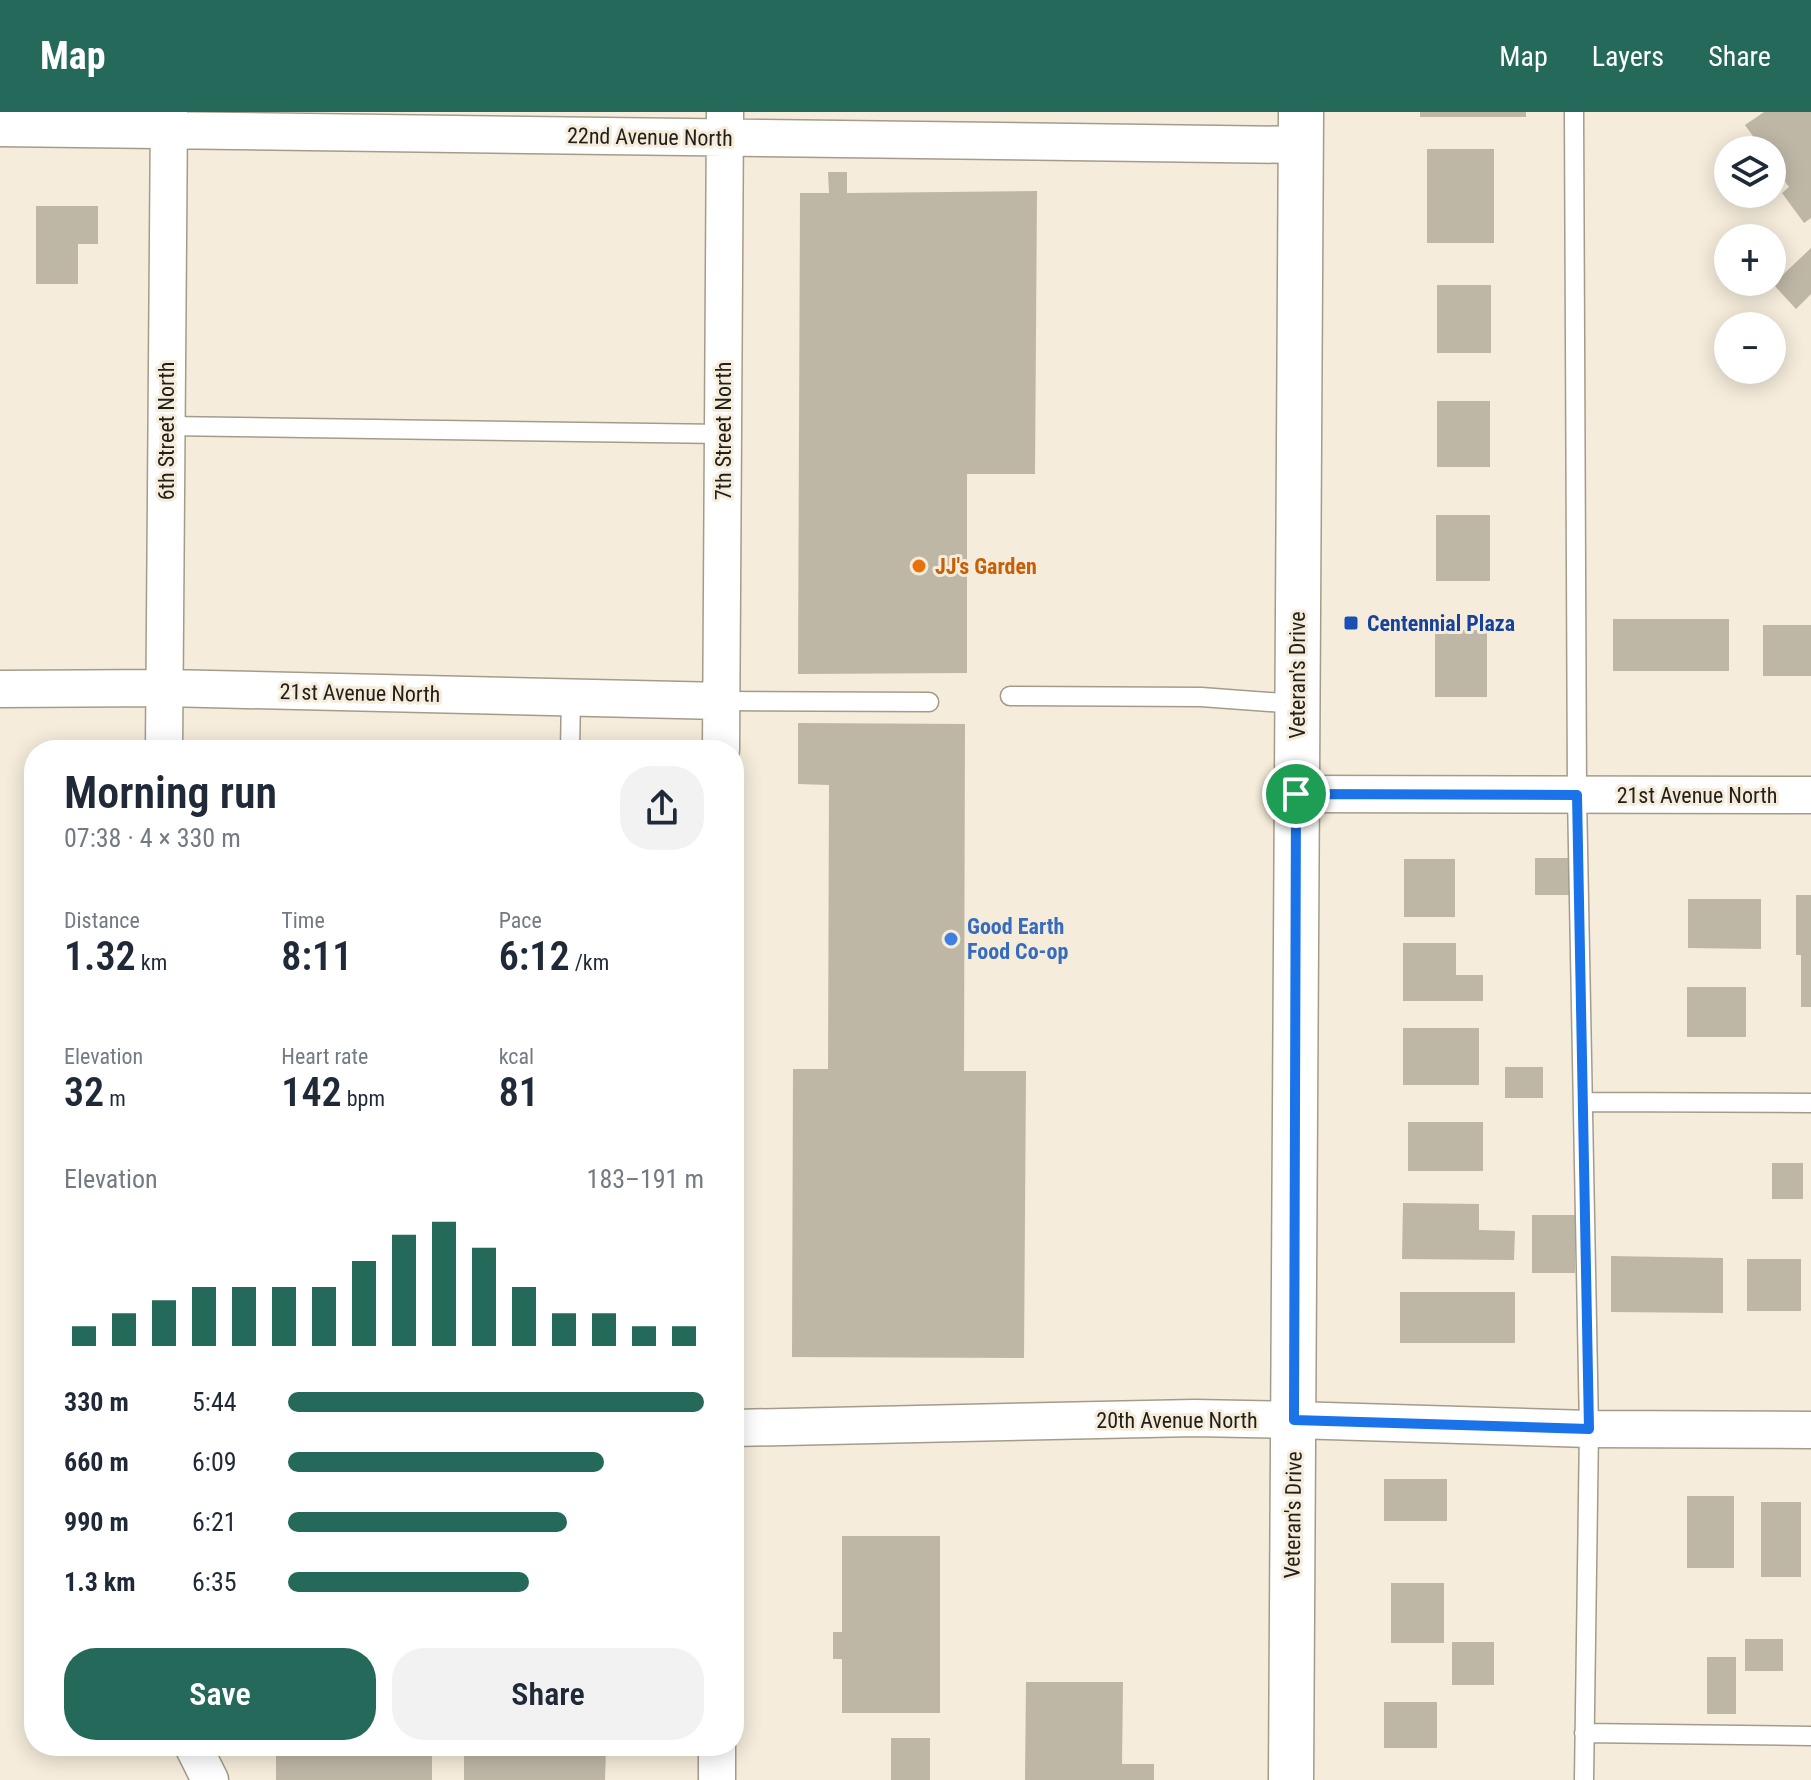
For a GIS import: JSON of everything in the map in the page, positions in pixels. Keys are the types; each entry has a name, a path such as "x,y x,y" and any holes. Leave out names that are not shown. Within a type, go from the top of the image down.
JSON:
{"street":[{"name":"22nd Avenue North","path":"0,128 169,122 1300,129"},
{"name":"6th Street North","path":"164,740 169,122"},
{"name":"7th Street North","path":"721,740 725,125"},
{"name":"Veteran's Drive","path":"1291,1780 1300,129"},
{"name":"21st Avenue North","path":"0,689 165,688 721,701"},
{"name":"21st Avenue North","path":"1296,794 1811,795"},
{"name":"20th Avenue North","path":"744,1428 1180,1419 1589,1429 1811,1430"},
{"path":"198,1756 210,1780"},
{"path":"717,1756 717,1780"}],"lane":[{"path":"1574,112 1577,795 1589,1429 1584,1780"},
{"path":"166,426 723,434"},
{"path":"1010,696 1201,697 1297,704"},
{"path":"570,740 571,697"},
{"path":"721,701 929,702"},
{"path":"1583,1102 1811,1103"},
{"path":"1584,1733 1811,1736"}],"building":[{"path":"1420,112 1526,112 1526,117 1420,117"},
{"path":"1764,112 1811,112 1811,218 1804,223 1786,198 1789,187 1786,183 1786,136 1753,136 1745,125"},
{"path":"1427,149 1494,149 1494,243 1427,243"},
{"path":"828,172 847,172 847,193 1037,191 1035,474 967,474 967,673 798,674 800,193 829,193"},
{"path":"36,206 98,206 98,244 78,244 78,284 36,284"},
{"path":"1811,248 1811,294 1796,309 1784,296 1786,272"},
{"path":"1437,285 1491,285 1491,353 1437,353"},
{"path":"1437,401 1490,401 1490,467 1437,467"},
{"path":"1436,515 1490,515 1490,581 1436,581"},
{"path":"1613,619 1729,619 1729,671 1613,671"},
{"path":"1763,625 1811,625 1811,676 1763,676"},
{"path":"1435,630 1487,630 1487,697 1435,697"},
{"path":"798,723 965,724 964,1071 1026,1071 1024,1358 792,1357 793,1069 828,1069 829,785 798,784"},
{"path":"1535,858 1574,858 1574,895 1535,895"},
{"path":"1404,859 1455,859 1455,917 1404,917"},
{"path":"1796,895 1811,895 1811,1007 1801,1007 1801,955 1796,955"},
{"path":"1688,899 1761,899 1761,949 1688,948"},
{"path":"1403,943 1456,943 1456,975 1483,975 1483,1001 1403,1001"},
{"path":"1687,987 1746,987 1746,1037 1687,1037"},
{"path":"1403,1028 1479,1028 1479,1085 1403,1085"},
{"path":"1505,1067 1543,1067 1543,1098 1505,1098"},
{"path":"1408,1122 1483,1122 1483,1171 1408,1171"},
{"path":"1772,1163 1803,1163 1803,1199 1772,1199"},
{"path":"1403,1203 1479,1204 1479,1230 1515,1231 1514,1260 1402,1259"},
{"path":"1532,1215 1575,1215 1575,1273 1532,1273"},
{"path":"1611,1256 1723,1258 1723,1313 1611,1312"},
{"path":"1747,1259 1801,1259 1801,1311 1747,1311"},
{"path":"1400,1292 1515,1292 1515,1343 1400,1343"},
{"path":"1384,1479 1447,1479 1447,1521 1384,1521"},
{"path":"1687,1496 1734,1496 1734,1568 1687,1568"},
{"path":"1761,1502 1801,1502 1801,1577 1761,1577"},
{"path":"842,1536 940,1536 940,1713 842,1713 842,1659 833,1659 833,1632 842,1632"},
{"path":"1391,1583 1444,1583 1444,1643 1391,1643"},
{"path":"1745,1639 1783,1639 1783,1671 1745,1671"},
{"path":"1452,1642 1494,1642 1494,1685 1452,1685"},
{"path":"1707,1657 1736,1657 1736,1714 1707,1714"},
{"path":"1026,1682 1123,1682 1122,1764 1154,1764 1154,1780 1025,1780"},
{"path":"1384,1702 1437,1702 1437,1748 1384,1748"},
{"path":"891,1738 930,1738 930,1780 891,1780"},
{"path":"276,1756 432,1756 432,1780 276,1780"},
{"path":"464,1756 606,1756 605,1780 464,1780"}],"place":[{"name":"JJ's Garden","path":"919,566"},
{"name":"Centennial Plaza","path":"1351,623"},
{"name":"Good Earth Food Co-op","path":"951,939"}],"route":[{"path":"1296,794 1577,795 1589,1429 1294,1420 1296,794"}]}
